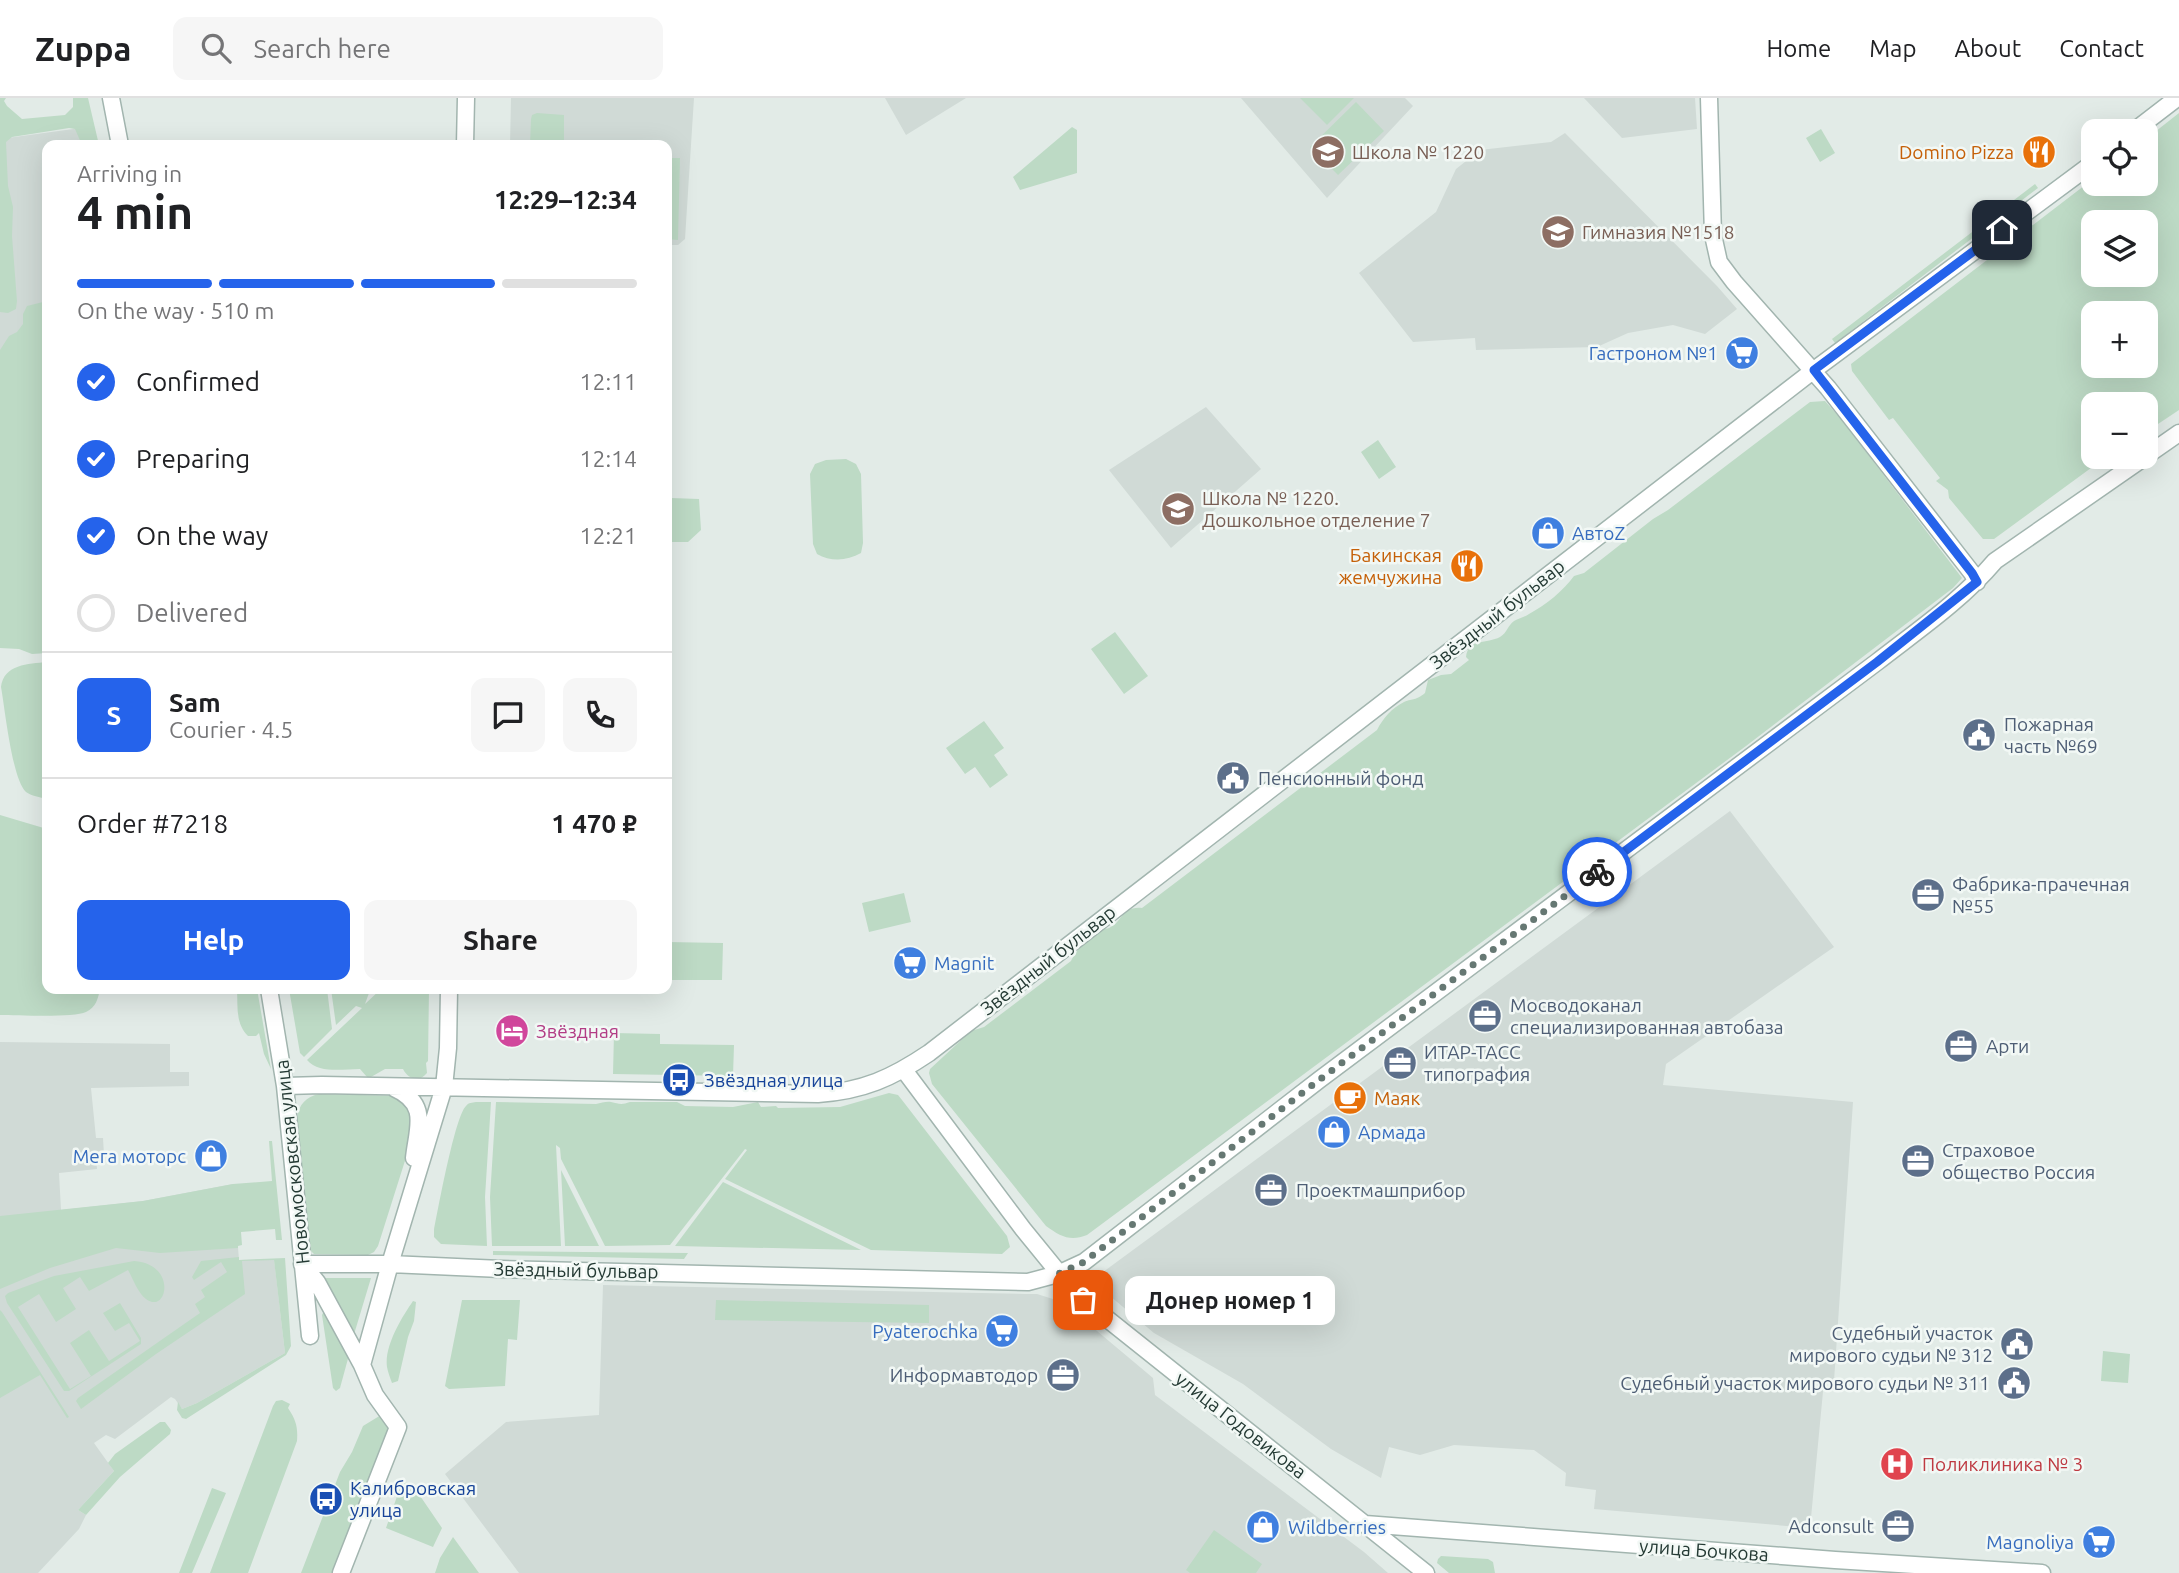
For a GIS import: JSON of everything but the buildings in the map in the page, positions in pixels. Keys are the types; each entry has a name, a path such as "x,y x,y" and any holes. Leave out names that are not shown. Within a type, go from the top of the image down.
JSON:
{"street":[{"path":"111,98 119,140"},
{"path":"465,140 466,98"},
{"path":"1709,98 1713,235 1719,262 1814,370 1977,582"},
{"path":"2150,119 2177,98"},
{"name":"Звёздный бульвар","path":"285,1086 818,1094 839,1093 876,1084 904,1070 1814,370 2081,172"},
{"name":"Звёздный бульвар","path":"2158,448 2179,433"},
{"name":"Звёздный бульвар","path":"302,1264 390,1264 1028,1282 1058,1274 1084,1262 1319,1080 1866,670 1977,582 1995,561 2128,469"},
{"name":"Новомосковская улица","path":"270,994 285,1086 310,1336"},
{"path":"362,1365 444,1087 449,994"},
{"path":"904,1070 1058,1274"},
{"path":"390,1087 414,1101 419,1118 412,1192"},
{"path":"302,1264 317,1282 382,1405 398,1427 341,1573"},
{"name":"улица Годовикова","path":"1058,1274 1076,1294 1426,1573"},
{"name":"улица Бочкова","path":"1365,1524 2042,1573"}],"shaded area":[{"path":"511,98 694,98 685,239 678,245 672,245 672,140 510,140"},
{"path":"885,98 966,98 906,135"},
{"name":"Школа № 1220","path":"1241,98 1405,98 1413,106 1327,198"},
{"path":"1584,98 1695,98 1697,129 1622,138"},
{"path":"88,127 90,140 42,140 42,381 0,351 0,139"},
{"name":"Гимназия №1518","path":"1565,133 1737,309 1705,334 1673,325 1628,333 1597,347 1476,350 1475,338 1413,342 1359,273 1436,212 1456,169 1480,150 1551,142"},
{"name":"Школа № 1220. Дошкольное отделение 7","path":"1206,407 1261,469 1171,548 1109,470"},
{"path":"1730,811 1834,947 1666,1064 1663,1085 1853,1102 1834,1381 1824,1381 1810,1528 1594,1509 1596,1490 1565,1486 1566,1473 1534,1450 1454,1445 1420,1455 1389,1447 1381,1478 1331,1449 1243,1384 1154,1333 1110,1296 1099,1275"},
{"path":"0,1042 170,1044 170,1072 189,1072 189,1086 91,1088 96,1138 103,1138 104,1155 96,1156 97,1169 59,1173 61,1210 143,1201 233,1184 239,1260 274,1259 285,1353 182,1409 171,1397 115,1439 106,1435 94,1443 114,1471 78,1510 86,1515 79,1529 38,1573 0,1573"},
{"path":"603,1285 1037,1294 1056,1300 1066,1305 1153,1378 1155,1395 1364,1552 1388,1573 519,1573 445,1474 506,1422 599,1415"}],"green space":[{"path":"0,98 6,98 4,101 7,106 22,119 65,115 73,107 73,98 88,98 98,140 80,140 75,129 69,128 12,137 6,142 8,186 13,207 12,236 17,301 16,309 8,313 0,312"},
{"path":"1300,98 1354,98 1327,125"},
{"path":"1356,102 1384,131 1338,175 1310,147"},
{"path":"2179,113 2179,410 2158,424 2158,392 2081,392 2081,469 2090,469 1994,539 1983,539 1949,498 1948,490 1936,481 1940,478 1893,418 1889,420 1852,371 1851,364 2081,188 2081,196 2158,196 2158,130"},
{"path":"532,115 564,115 564,140 530,140"},
{"path":"1072,127 1077,130 1077,173 1020,190 1013,177"},
{"path":"1821,129 1835,153 1820,162 1806,138"},
{"path":"672,158 680,158 678,240 672,239"},
{"path":"2035,184 2038,188 1835,343 1832,339"},
{"path":"42,302 42,653 32,654 19,649 0,648 0,350 9,336 17,332 23,324 23,314 27,306"},
{"path":"1825,401 1962,578 1953,588 1746,746 1087,1235 1065,1237 1046,1226 932,1084 930,1069 971,1031 984,1027 1071,961 1093,934 1114,925 1130,909 1142,908 1377,730 1385,717 1396,707 1425,693 1428,680 1451,674 1469,660 1466,657 1474,644 1500,637 1514,621 1548,602 1574,576 1584,573 1810,402"},
{"path":"1378,440 1396,467 1379,479 1361,452"},
{"path":"846,459 856,464 861,474 861,553 845,559 822,557 817,554 813,544 810,474 815,464 826,460"},
{"path":"672,498 699,499 701,530 688,542 672,542"},
{"path":"1115,632 1148,676 1124,694 1091,649"},
{"path":"42,663 42,798 26,792 21,785 13,759 1,687 7,674 25,665"},
{"path":"984,721 1004,748 994,755 1008,775 990,788 975,767 965,774 946,748"},
{"path":"0,815 42,828 42,994 98,994 92,1008 80,1014 0,1015"},
{"path":"904,893 911,922 869,932 862,903"},
{"path":"672,942 723,943 722,980 672,980"},
{"path":"237,994 258,994 271,1069 259,1033 256,1036 248,1036 241,1026"},
{"path":"290,994 328,994 332,1029 304,1057 300,1053"},
{"path":"332,994 369,994 365,1004 376,994 429,994 427,1073 414,1079 403,1069 385,1069 367,1077 360,1069 332,1070 312,1064 307,1060 362,1008 356,1006 336,1025"},
{"path":"614,1033 660,1034 660,1044 734,1045 733,1076 613,1074"},
{"path":"889,1093 898,1095 1007,1236 1010,1247 1002,1254 871,1250 725,1179 747,1150 745,1149 670,1245 605,1246 561,1159 560,1148 556,1145 561,1246 492,1246 490,1197 496,1102 677,1102 685,1106 733,1107 758,1102 761,1107 840,1107"},
{"path":"319,1094 400,1096 406,1099 416,1126 378,1246 368,1255 314,1254 309,1249 297,1118 304,1102"},
{"path":"491,1102 485,1197 487,1246 441,1244 434,1237 434,1230 452,1144 462,1113 469,1103"},
{"path":"269,1141 272,1141 282,1240 276,1240 275,1229 241,1232 242,1245 238,1248 160,1253 116,1248 50,1268 0,1289 0,1216 143,1201 233,1184 272,1181"},
{"path":"561,1170 599,1246 565,1246"},
{"path":"723,1182 861,1250 675,1246"},
{"path":"493,1251 688,1253 684,1259 493,1255"},
{"path":"239,1257 239,1260 285,1258 291,1346 286,1355 186,1419 182,1418 177,1410 178,1402 182,1409 197,1403 285,1353 274,1260 242,1261 245,1294 81,1409 76,1401 78,1398 200,1313 195,1304 205,1297 201,1290 227,1272 221,1262 194,1280 192,1277 201,1261"},
{"path":"134,1261 148,1264 157,1270 163,1279 163,1295 159,1300 153,1302 146,1299 128,1270 89,1291 80,1277 63,1288 76,1309 56,1322 39,1294 18,1307 70,1389 91,1376 70,1343 89,1330 109,1361 140,1341 129,1323 115,1331 103,1313 120,1303 141,1338 141,1344 69,1391 64,1391 5,1296 54,1276"},
{"path":"320,1278 371,1278 352,1341"},
{"path":"462,1300 520,1300 517,1340 508,1339 505,1386 449,1389 445,1386"},
{"path":"716,1300 929,1305 929,1323 715,1320"},
{"path":"413,1301 416,1302 414,1321 398,1381 392,1383 387,1367 388,1350 399,1323"},
{"path":"0,1310 69,1417 67,1418 40,1375 0,1398"},
{"path":"324,1311 349,1355 340,1388 336,1391 333,1388 322,1315"},
{"path":"2103,1351 2130,1354 2128,1383 2101,1381"},
{"path":"282,1400 290,1404 288,1408 296,1424 297,1441 248,1573 210,1573 273,1406 276,1401"},
{"path":"381,1415 388,1426 388,1432 334,1573 301,1573 340,1472 363,1426"},
{"path":"160,1422 165,1422 171,1430 170,1434 120,1477 86,1515 78,1510 114,1471 108,1463 115,1454"},
{"path":"402,1482 412,1484 442,1528 433,1547 386,1528"},
{"path":"212,1488 226,1493 192,1573 179,1573"},
{"path":"1214,1530 1262,1564 1256,1573 1190,1573 1186,1570"},
{"path":"453,1537 479,1573 435,1573 440,1558"},
{"path":"1441,1556 1488,1559 1493,1562 1495,1573 1449,1573 1437,1563"}],"way so far":[{"path":"1083,1300 1058,1274 1084,1262 1319,1080 1597,872"}],"place":[{"name":"Школа № 1220","path":"1328,152"},
{"name":"Domino Pizza","path":"2039,152"},
{"name":"Гимназия №1518","path":"1558,232"},
{"name":"Гастроном №1","path":"1742,353"},
{"name":"Школа № 1220. Дошкольное отделение 7","path":"1178,509"},
{"name":"АвтоZ","path":"1548,533"},
{"name":"Бакинская жемчужина","path":"1467,566"},
{"name":"Пожарная часть №69","path":"1979,735"},
{"name":"Пенсионный фонд","path":"1233,778"},
{"name":"Фабрика-прачечная №55","path":"1928,895"},
{"name":"Magnit","path":"910,963"},
{"name":"Мосводоканал специализированная автобаза","path":"1485,1016"},
{"name":"Звёздная","path":"512,1031"},
{"name":"Арти","path":"1961,1046"},
{"name":"ИТАР-ТАСС типография","path":"1400,1063"},
{"name":"Звёздная улица","path":"679,1080"},
{"name":"Маяк","path":"1350,1098"},
{"name":"Армада","path":"1334,1132"},
{"name":"Мега моторс","path":"211,1156"},
{"name":"Страховое общество Россия","path":"1918,1161"},
{"name":"Проектмашприбор","path":"1271,1190"},
{"name":"Донер номер 1","path":"1083,1300"},
{"name":"Pyaterochka","path":"1002,1331"},
{"name":"Судебный участок мирового судьи № 312","path":"2017,1344"},
{"name":"Информавтодор","path":"1063,1375"},
{"name":"Судебный участок мирового судьи № 311","path":"2014,1383"},
{"name":"Поликлиника № 3","path":"1897,1464"},
{"name":"Калибровская улица","path":"326,1499"},
{"name":"Adconsult","path":"1898,1526"},
{"name":"Wildberries","path":"1263,1527"},
{"name":"Magnoliya","path":"2099,1542"}],"route":[{"path":"1597,872 1877,662 1977,582 1814,370 2002,230"}]}
